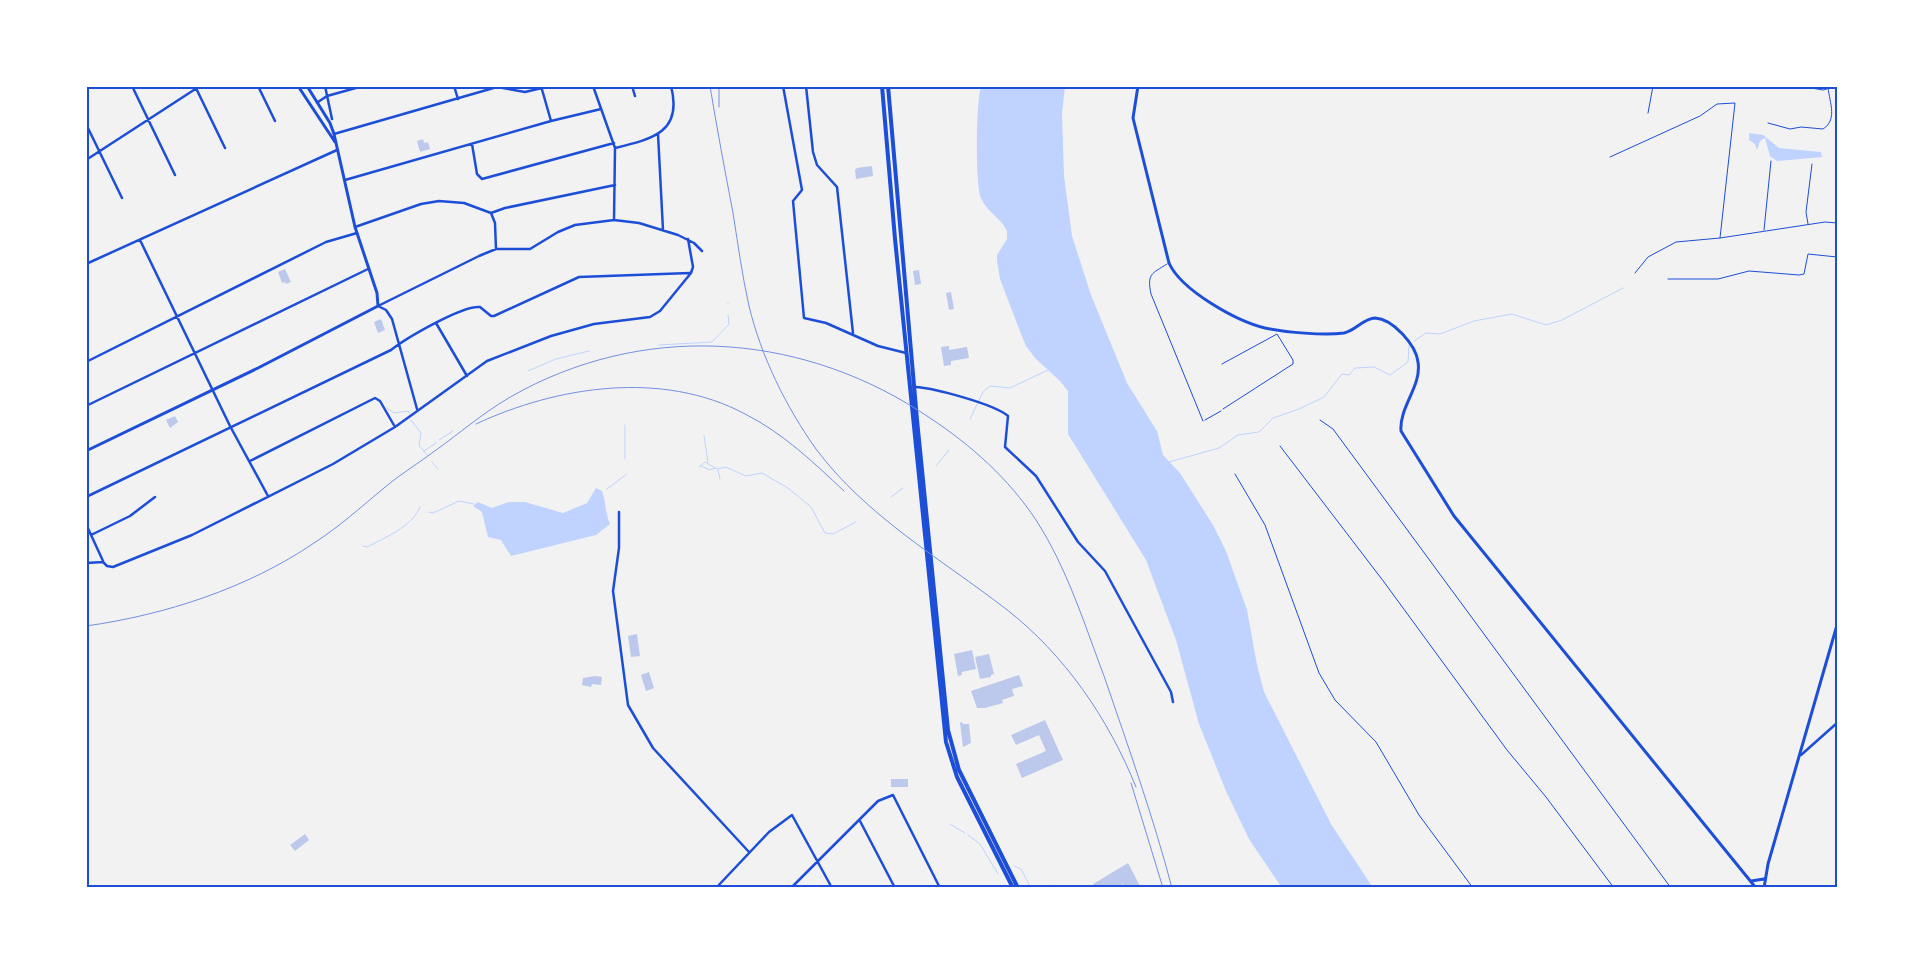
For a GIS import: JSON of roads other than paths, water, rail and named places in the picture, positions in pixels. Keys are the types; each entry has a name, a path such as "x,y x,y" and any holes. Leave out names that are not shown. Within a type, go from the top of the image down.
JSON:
{"main road":[{"path":"882,86 906,353 917,460 923,489 944,731 953,763 1014,888"},
{"path":"888,86 906,296 913,354 922,460 922,483"},
{"path":"980,819 1018,888"}],"street":[{"path":"132,86 175,175"},
{"path":"86,160 200,86"},
{"path":"258,86 275,122"},
{"path":"298,86 336,144"},
{"path":"307,86 331,121"},
{"path":"325,86 343,180 355,228 377,293 378,306"},
{"path":"317,102 328,96 363,86"},
{"path":"454,86 458,98"},
{"path":"593,86 615,148 614,220"},
{"path":"632,86 635,96"},
{"path":"615,148 664,131 674,115 672,86"},
{"path":"783,86 802,190 793,201 804,318 826,323 853,333 878,346 913,354"},
{"path":"806,86 813,152 817,165 838,187 853,333"},
{"path":"1138,86 1133,118 1169,263 1182,283 1210,303 1263,328 1344,333 1373,318 1385,320 1400,332 1410,343 1418,361 1418,373 1400,418 1401,431 1454,516 1756,888"},
{"path":"334,134 497,87 525,92 541,87 551,121"},
{"path":"195,88 225,148"},
{"path":"882,93 888,93"},
{"path":"343,180 551,121 601,109"},
{"path":"86,124 122,198"},
{"path":"658,134 662,230"},
{"path":"472,144 478,174 482,179 614,143"},
{"path":"86,264 337,150"},
{"path":"355,228 422,204 439,201 464,203 491,213 505,208 615,185"},
{"path":"491,213 495,223 496,249"},
{"path":"86,451 496,249 530,249 558,232 575,225 614,220 639,223 688,239 702,251"},
{"path":"86,362 326,242 357,233"},
{"path":"86,524 103,562 107,566 113,567 192,535 333,464 395,427 417,409 488,362 551,336 594,324 650,317 660,311 691,273 693,267 688,239"},
{"path":"895,239 901,239"},
{"path":"140,240 178,315 194,353 230,426 268,496"},
{"path":"86,406 368,269"},
{"path":"86,497 391,350 398,343 436,323 474,307 480,307 491,316 494,316 579,277 691,273"},
{"path":"901,297 906,296"},
{"path":"378,306 386,310 392,319 417,409"},
{"path":"436,323 467,376"},
{"path":"915,387 930,389 984,405 999,410 1008,416 1005,447 1036,476 1078,542 1104,571 1171,692 1173,702"},
{"path":"250,461 375,398 380,401 395,427"},
{"path":"917,460 922,460"},
{"path":"91,535 130,516 155,497"},
{"path":"619,512 619,548 613,591 628,705 653,748 749,852"},
{"path":"86,564 103,562"},
{"path":"1764,888 1764,879 1837,625"},
{"path":"1801,755 1837,723"},
{"path":"791,888 878,801 893,796 940,888"},
{"path":"716,888 769,832 792,816 832,888"},
{"path":"860,821 894,888"},
{"path":"1750,881 1764,879"}],"lane":[{"path":"1648,113 1653,86"},
{"path":"1768,123 1790,129 1801,127 1823,129 1828,126 1831,119 1832,102 1827,88 1823,90 1799,86"},
{"path":"1610,157 1700,116 1717,104 1735,103 1720,238"},
{"path":"1764,232 1771,162"},
{"path":"1809,224 1806,212 1812,164"},
{"path":"1635,273 1648,257 1665,246 1676,242 1720,238 1809,224 1837,223"},
{"path":"1668,278 1718,279 1749,271 1799,275 1804,274 1808,254 1837,257"},
{"path":"1169,263 1152,274 1148,281 1151,294 1203,421"},
{"path":"1222,364 1277,334 1293,360 1292,364 1224,409"}],"water":[{"path":"981,86 1065,86 1062,114 1064,176 1072,236 1091,295 1127,383 1157,431 1163,455 1180,473 1213,525 1226,551 1247,610 1264,692 1331,824 1373,888 1282,888 1249,839 1226,791 1199,724 1176,640 1146,560 1068,434 1068,391 1035,358 1026,346 1000,279 997,255 1007,239 1007,231 984,203 979,190 977,125"},
{"path":"1749,133 1763,135 1779,148 1821,152 1822,157 1777,161 1770,156 1765,138 1760,141 1757,150 1755,144 1749,140"},
{"path":"596,488 602,491 610,524 596,535 511,556 501,540 488,537 482,512 473,506 478,502 492,508 508,502 525,502 563,513 587,503"}],"waterway":[{"path":"1414,341 1426,333 1440,334 1474,321 1512,314 1546,325 1562,320 1623,288"},
{"path":"659,345 712,342 729,324 728,315"},
{"path":"1169,462 1219,448 1238,435 1259,432 1273,418 1299,409 1324,397 1342,374 1349,375 1355,368 1374,367 1390,375 1408,362 1409,346"},
{"path":"528,371 556,359 589,351"},
{"path":"970,419 983,392 990,386 1010,388 1048,370"},
{"path":"387,408 394,413 408,411 409,413"},
{"path":"411,420 421,433 419,445 427,455"},
{"path":"625,425 625,459"},
{"path":"439,440 453,431"},
{"path":"704,436 708,462"},
{"path":"424,451 436,443"},
{"path":"936,466 949,450"},
{"path":"432,462 438,469"},
{"path":"699,467 705,462 717,469 726,467 746,476 762,473 788,488 811,507 825,533 833,534 856,522"},
{"path":"701,466 710,470 715,468"},
{"path":"718,470 720,479"},
{"path":"607,489 627,474"},
{"path":"891,497 903,488"},
{"path":"429,512 433,513 459,501 474,504"},
{"path":"363,546 367,547 397,531 411,520 420,507"},
{"path":"950,824 965,833"},
{"path":"968,835 980,844 998,874"},
{"path":"1014,866 1021,869 1031,888"},
{"path":"1045,888 1051,885"}],"railway":[{"path":"710,86 742,271 754,325 776,380 805,433 836,473 881,516 1006,609 1027,627 1066,667 1098,712 1125,761 1136,787"},
{"path":"719,86 719,107"},
{"path":"86,626 146,615 175,607 234,586 262,573 323,537 396,479 498,404 523,390 573,368 625,354 678,347 730,347 782,354 834,369 883,390 930,418 988,464 1014,491 1036,520 1057,557 1082,616 1140,781 1172,888"},
{"path":"476,424 541,400 575,393 610,388 645,388 680,392 713,400 759,422 797,449 844,491"},
{"path":"1131,783 1163,888"}]}
